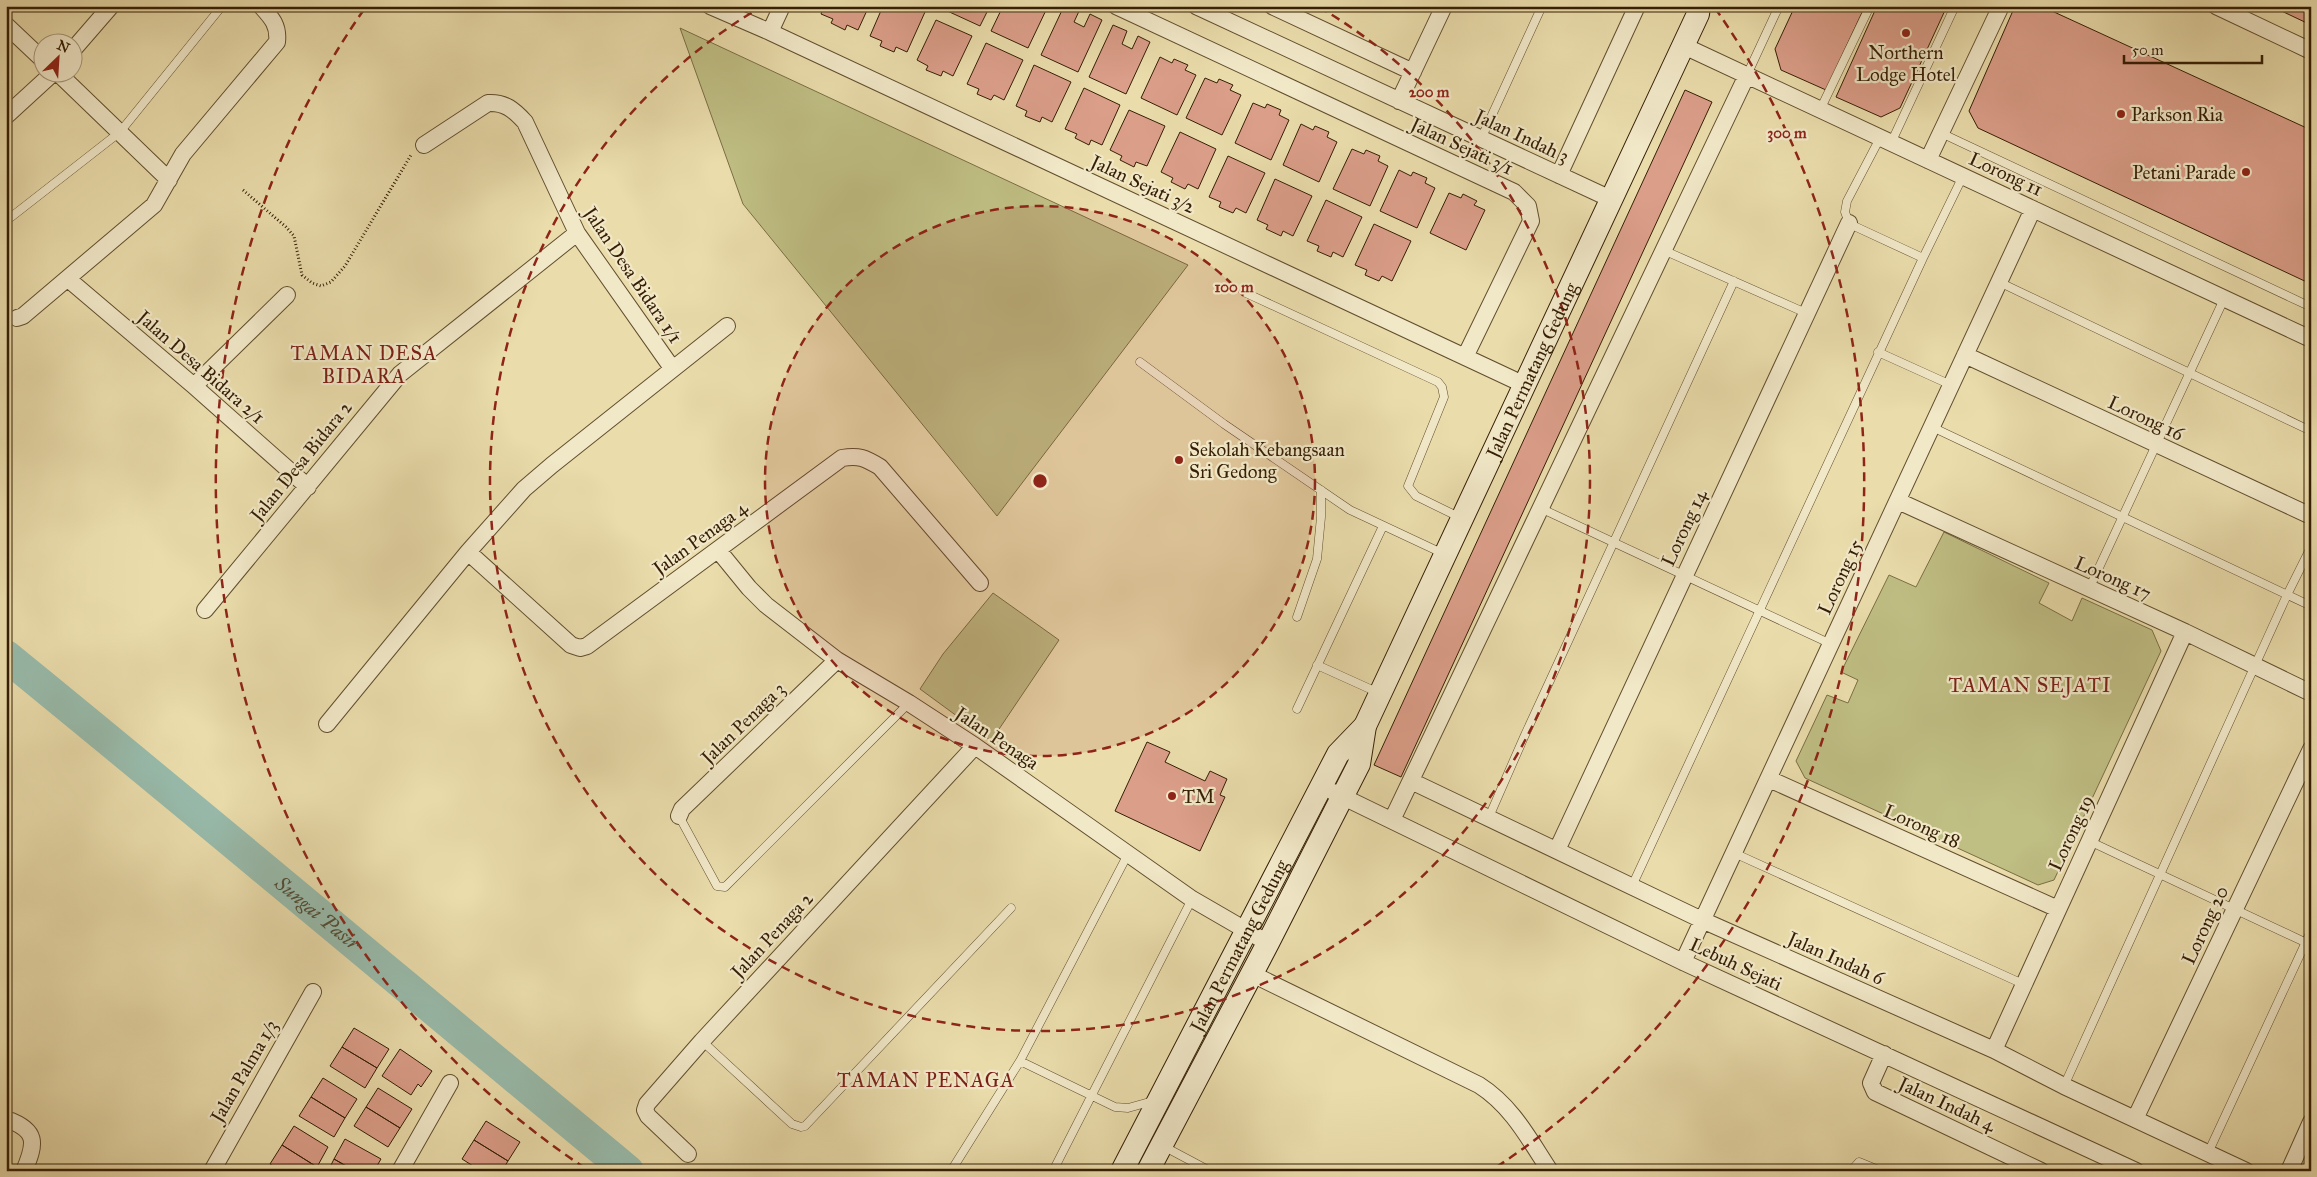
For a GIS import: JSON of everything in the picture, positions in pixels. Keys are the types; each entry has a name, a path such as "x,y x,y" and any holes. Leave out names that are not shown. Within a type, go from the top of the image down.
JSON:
{"main road":[{"name":"Jalan Permatang Gedung","path":"1148,1171 1252,974 1359,764 1365,726 1702,9"},
{"name":"Jalan Permatang Gedung","path":"1122,1171 1338,754 1365,726"}],"street":[{"path":"82,39 111,6"},
{"path":"12,316 23,316 154,205 188,147 276,42 276,26 272,17 261,6"},
{"name":"Jalan Sejati 3/2","path":"710,6 770,32 1525,385"},
{"path":"770,32 782,6"},
{"name":"Jalan Sejati 3/1","path":"1116,6 1514,192 1528,206 1531,221 1465,357"},
{"name":"Jalan Indah 3","path":"1196,6 1613,200"},
{"path":"1272,6 1413,72"},
{"path":"1399,101 1444,6"},
{"path":"1558,175 1637,6"},
{"path":"1928,160 2001,6"},
{"path":"2216,6 2239,11 2311,51"},
{"path":"6,25 32,50"},
{"name":"Lorong 11","path":"1684,46 2311,339"},
{"path":"1392,820 1747,75"},
{"path":"6,116 45,82"},
{"path":"67,82 169,180"},
{"name":"Jalan Desa Bidara 1/1","path":"424,145 488,103 499,102 513,109 525,122 577,233 672,368"},
{"name":"Lorong 15","path":"1683,962 2032,209"},
{"name":"Lorong 14","path":"1557,850 1848,223"},
{"name":"Jalan Desa Bidara 2","path":"205,610 308,487 384,390 400,374 577,233"},
{"name":"Jalan Desa Bidara 2/1","path":"68,279 194,386 308,487"},
{"path":"194,386 287,295"},
{"path":"327,724 468,552 524,489 672,368 727,326"},
{"name":"Lorong 16","path":"1965,355 2311,516"},
{"name":"Jalan Penaga 4","path":"468,552 571,645 580,648 588,646 842,458 855,456 868,460 880,467 980,583"},
{"name":"Lorong 17","path":"1898,500 2088,589 2186,632 2254,667 2311,693"},
{"name":"Jalan Penaga","path":"718,550 749,588 766,605 837,660 909,703 975,746 1192,898 1268,943"},
{"name":"Lorong 19","path":"1994,1050 2186,632"},
{"name":"Jalan Penaga 3","path":"679,816 682,809 837,660"},
{"name":"Jalan Penaga 2","path":"688,1154 648,1116 645,1110 647,1104 702,1041 975,746"},
{"name":"Lorong 20","path":"2135,1119 2311,749"},
{"name":"Lorong 18","path":"1769,779 2058,910"},
{"name":"Jalan Indah 6","path":"1411,781 1702,920 1994,1050 2064,1086 2246,1171"},
{"name":"Lebuh Sejati","path":"1322,786 1683,962 2136,1171"},
{"path":"1252,974 1479,1085 1497,1096 1509,1110 1550,1171"},
{"name":"Jalan Palma 1/3","path":"212,1171 313,992"},
{"name":"Jalan Indah 4","path":"1884,1054 1871,1083 1871,1088 1875,1092 2041,1171"},
{"path":"400,1171 450,1083"},
{"path":"6,1119 27,1129 33,1140 34,1150 24,1171"},
{"path":"2289,1171 2310,1124"}],"lane":[{"path":"6,221 120,132 222,6"},
{"path":"1481,139 1542,6"},
{"path":"1747,75 1779,6"},
{"path":"1820,110 1870,6"},
{"path":"1922,258 1848,223 1845,212 1847,201 1885,140 1955,6"},
{"path":"1942,132 2311,307"},
{"path":"1632,886 1878,352 1963,176"},
{"path":"1663,250 1806,313"},
{"path":"1489,817 1613,542 1734,281"},
{"path":"1999,282 2311,431"},
{"path":"1246,293 1438,382 1442,387 1444,397 1408,486 1416,496 1462,519"},
{"path":"2088,589 2224,299"},
{"path":"1878,352 1951,385"},
{"path":"1140,362 1224,424 1350,510 1446,555"},
{"path":"1932,427 2311,606"},
{"path":"1297,617 1317,559 1321,517 1321,490"},
{"path":"1540,508 1831,644"},
{"path":"1297,709 1383,526"},
{"path":"2064,1086 2162,875 2254,667 2311,547"},
{"path":"1317,666 1380,694"},
{"path":"679,816 717,886 725,887 909,703"},
{"path":"2089,842 2235,908 2308,944"},
{"path":"1734,853 2024,984"},
{"path":"951,1171 1020,1061 1128,854"},
{"path":"1053,1171 1192,898"},
{"path":"702,1041 792,1124 801,1127 805,1126 1011,908"},
{"path":"2208,1153 2308,944 2311,932"},
{"path":"1020,1061 1115,1108 1128,1108 1160,1098"},
{"path":"1162,1145 1210,1171"},
{"path":"1851,1171 1859,1162 1881,1171"}],"path":[{"path":"243,190 294,236 302,275 312,283 321,286 331,282 342,270 404,165 413,153 424,145"}],"shaded area":[{"path":"680,28 1188,265 997,516 743,204"},
{"path":"1944,532 2049,583 2039,603 2072,621 2082,598 2152,630 2161,651 2054,880 2038,885 1805,778 1796,761 1827,695 1848,703 1858,680 1841,672 1889,575 1916,587"},
{"path":"993,593 1059,640 991,741 920,689 943,654"}],"building":[{"path":"824,6 869,6 858,30 847,25 845,30 831,23 833,19 821,14"},
{"path":"883,6 912,6 925,12 907,52 896,47 894,52 880,46 882,41 870,36"},
{"path":"945,6 990,6 980,26 943,9"},
{"path":"1003,6 1048,6 1028,48 991,31"},
{"path":"1064,6 1073,6 1080,9 1074,22 1084,27 1090,14 1102,20 1078,72 1041,55"},
{"path":"1795,6 1865,6 1826,90 1781,70 1775,49"},
{"path":"1877,6 1947,6 1900,108 1881,117 1836,97"},
{"path":"2015,6 2041,6 2311,130 2311,284 1978,128 1969,111"},
{"path":"2271,6 2311,6 2311,25"},
{"path":"936,20 972,36 953,76 943,71 941,76 926,70 928,66 917,60"},
{"path":"1113,25 1127,31 1122,44 1132,49 1138,36 1150,42 1126,94 1089,77"},
{"path":"986,43 1023,60 1004,100 994,95 991,100 977,94 979,89 967,84"},
{"path":"1160,57 1172,63 1174,59 1188,65 1185,70 1196,75 1177,115 1141,98"},
{"path":"1034,65 1071,82 1052,122 1042,117 1040,122 1025,116 1027,111 1016,106"},
{"path":"1205,78 1217,83 1219,79 1233,85 1230,90 1241,95 1222,135 1186,118"},
{"path":"1084,88 1120,105 1102,145 1091,140 1089,145 1075,138 1077,134 1065,129"},
{"path":"1685,90 1712,102 1401,777 1374,765"},
{"path":"1253,103 1265,108 1267,104 1281,110 1279,115 1289,120 1271,160 1235,143"},
{"path":"1129,110 1165,126 1147,166 1136,162 1134,167 1120,160 1122,156 1110,150"},
{"path":"1301,124 1313,130 1315,126 1329,132 1327,137 1337,142 1319,182 1283,165"},
{"path":"1180,132 1216,149 1198,189 1188,184 1185,189 1171,182 1173,178 1161,172"},
{"path":"1352,149 1364,154 1366,150 1380,156 1378,161 1388,166 1370,206 1333,189"},
{"path":"1228,156 1265,173 1246,213 1236,208 1233,213 1219,207 1221,202 1209,197"},
{"path":"1399,170 1411,176 1413,172 1427,178 1425,183 1435,188 1417,228 1380,211"},
{"path":"1275,179 1312,196 1293,236 1283,231 1281,236 1266,229 1268,225 1257,220"},
{"path":"1449,193 1461,198 1463,194 1477,201 1474,205 1485,210 1466,250 1430,233"},
{"path":"1326,200 1362,217 1343,257 1333,252 1331,257 1317,251 1319,246 1307,241"},
{"path":"1374,224 1411,241 1392,281 1382,276 1379,281 1365,275 1367,270 1355,265"},
{"name":"TM","path":"1147,742 1170,752 1165,762 1205,781 1210,771 1227,779 1220,795 1225,797 1200,851 1115,811"},
{"path":"354,1028 389,1049 377,1068 342,1047"},
{"path":"342,1047 377,1068 365,1088 330,1066"},
{"path":"400,1049 432,1071 421,1087 418,1084 411,1095 382,1076"},
{"path":"323,1078 357,1099 345,1118 311,1097"},
{"path":"378,1088 412,1109 400,1128 366,1107"},
{"path":"311,1097 345,1118 334,1137 299,1116"},
{"path":"366,1107 400,1128 388,1147 354,1126"},
{"path":"486,1121 520,1142 508,1161 474,1140"},
{"path":"294,1126 328,1147 317,1167 282,1145"},
{"path":"345,1139 381,1159 374,1171 355,1171 334,1159"},
{"path":"474,1140 508,1161 502,1171 481,1171 462,1159"},
{"path":"282,1145 317,1167 314,1171 281,1171 270,1164"},
{"path":"334,1159 355,1171 328,1171"}],"waterway":[{"name":"Sungai Pasir","path":"6,656 628,1171"}],"place":[{"name":"Northern Lodge Hotel","path":"1906,33"},
{"name":"Parkson Ria","path":"2121,114"},
{"name":"Petani Parade","path":"2246,172"},
{"name":"Sekolah Kebangsaan Sri Gedong","path":"1179,460"},
{"name":"TM","path":"1172,796"}],"district":[{"name":"TAMAN DESA BIDARA","path":"364,364"},
{"name":"TAMAN SEJATI","path":"2030,685"},
{"name":"TAMAN PENAGA","path":"926,1080"}]}
